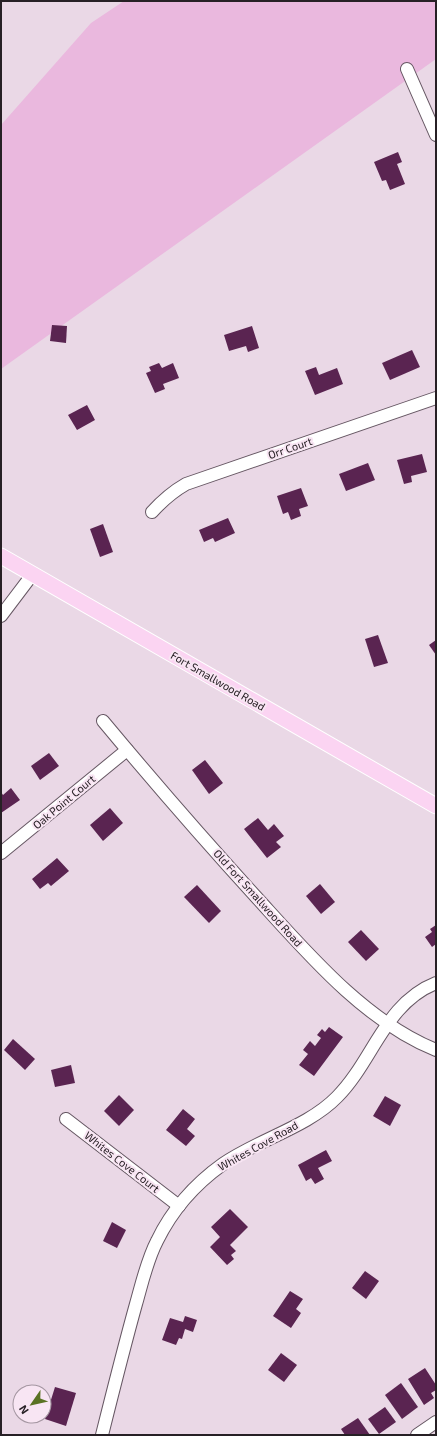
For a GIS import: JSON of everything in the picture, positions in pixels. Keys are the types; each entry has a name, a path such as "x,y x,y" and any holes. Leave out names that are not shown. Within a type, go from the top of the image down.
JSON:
{"main road":[{"name":"Fort Smallwood Road","path":"1,556 436,806"}],"street":[{"path":"407,69 436,134"},
{"name":"Orr Court","path":"152,512 175,490 186,484 436,398"},
{"path":"2,609 32,575"},
{"name":"Old Fort Smallwood Road","path":"103,721 211,847 298,942 348,992 387,1024 417,1042 436,1050"},
{"name":"Oak Point Court","path":"1,853 127,750"},
{"name":"Whites Cove Road","path":"102,1435 148,1261 156,1242 179,1206 199,1183 228,1160 310,1118 336,1099 353,1079 387,1024 408,1000 428,986 436,983"},
{"name":"Whites Cove Court","path":"66,1119 179,1206"},
{"path":"417,1435 436,1422"}],"shaded area":[{"path":"124,1 436,1 436,59 1,369 1,125 91,23"}],"building":[{"path":"398,152 402,162 397,164 405,184 390,190 386,180 382,181 374,162"},
{"path":"52,325 67,326 66,343 50,341"},
{"path":"252,326 259,348 248,352 246,346 229,351 224,335"},
{"path":"412,350 420,367 390,380 382,363"},
{"path":"159,363 162,368 173,363 179,378 163,384 165,389 155,393 146,373 151,371 149,367"},
{"path":"316,367 319,375 337,368 343,384 315,395 305,371"},
{"path":"87,405 95,420 77,430 68,415"},
{"path":"422,454 427,472 411,476 412,482 404,484 397,460"},
{"path":"368,463 375,480 346,491 339,474"},
{"path":"301,488 308,506 299,509 301,516 291,520 288,512 283,514 277,496"},
{"path":"228,518 235,533 215,542 213,538 204,542 199,530"},
{"path":"103,524 113,552 100,557 90,529"},
{"path":"378,635 388,663 374,667 365,639"},
{"path":"436,640 436,655 429,645"},
{"path":"49,753 59,766 40,780 31,766"},
{"path":"205,760 223,783 209,794 192,770"},
{"path":"11,788 20,800 1,813 1,792 3,795"},
{"path":"110,808 123,823 103,841 90,825"},
{"path":"258,818 268,830 274,824 284,836 276,842 281,847 267,858 244,829"},
{"path":"57,858 69,871 51,886 48,883 40,889 32,879"},
{"path":"320,884 335,902 321,914 306,896"},
{"path":"197,885 221,911 209,923 184,897"},
{"path":"436,925 436,944 432,947 425,937 432,932 430,929"},
{"path":"361,930 379,949 366,961 348,942"},
{"path":"329,1027 343,1037 314,1076 299,1065 308,1054 303,1050 310,1041 315,1046 321,1038 317,1035 322,1029 325,1032"},
{"path":"13,1039 35,1059 25,1070 4,1050"},
{"path":"71,1065 75,1083 55,1087 51,1070"},
{"path":"119,1095 134,1110 119,1126 104,1111"},
{"path":"385,1096 401,1105 390,1126 373,1116"},
{"path":"183,1109 195,1119 187,1129 195,1136 186,1146 166,1130"},
{"path":"326,1150 332,1161 318,1168 324,1179 315,1184 311,1178 306,1181 298,1165"},
{"path":"230,1209 248,1227 230,1245 236,1251 231,1255 234,1259 227,1265 210,1247 220,1237 211,1227"},
{"path":"112,1222 126,1230 117,1248 103,1241"},
{"path":"365,1271 379,1281 366,1299 352,1288"},
{"path":"290,1291 303,1299 296,1309 301,1313 291,1328 273,1316"},
{"path":"185,1316 197,1320 193,1332 185,1329 182,1339 179,1338 176,1345 162,1340 170,1318 183,1322"},
{"path":"281,1353 297,1365 284,1382 268,1370"},
{"path":"425,1368 436,1385 436,1390 431,1393 434,1398 424,1405 408,1379"},
{"path":"401,1383 418,1407 402,1419 385,1395"},
{"path":"55,1387 76,1393 66,1426 52,1421 52,1397"},
{"path":"385,1407 396,1422 379,1434 368,1419"},
{"path":"358,1418 370,1435 345,1435 341,1429"}]}
